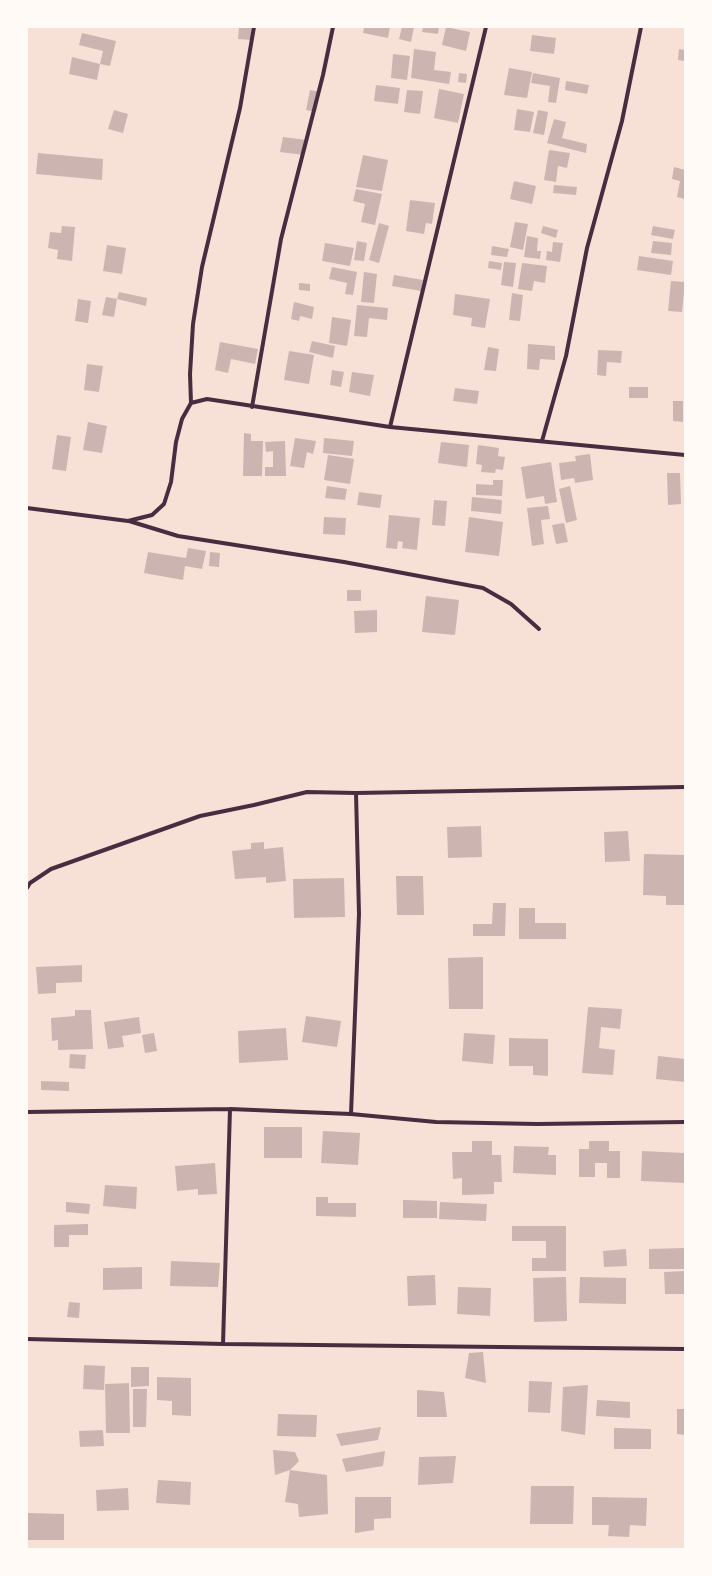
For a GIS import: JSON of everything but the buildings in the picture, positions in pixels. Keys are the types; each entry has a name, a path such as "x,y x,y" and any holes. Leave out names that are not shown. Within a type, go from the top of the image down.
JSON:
{"street":[{"path":"128,521 152,515 164,504 171,482 176,442 182,418 192,403 190,374 193,324 201,274 240,108 254,27"},
{"path":"252,407 281,238 323,75 333,27"},
{"path":"390,427 486,27"},
{"path":"542,441 566,356 588,248 622,121 641,27"},
{"path":"192,403 207,399 390,427 685,455"},
{"path":"27,508 128,521 178,536 344,562 483,588 511,604 539,629"},
{"path":"27,888 30,883 51,869 200,816 307,792 356,793 685,787"},
{"path":"350,1114 359,914 356,793"},
{"path":"222,1344 230,1109"},
{"path":"27,1112 230,1109 350,1114 436,1122 536,1124 685,1122"},
{"path":"27,1339 222,1344 685,1349"}]}
